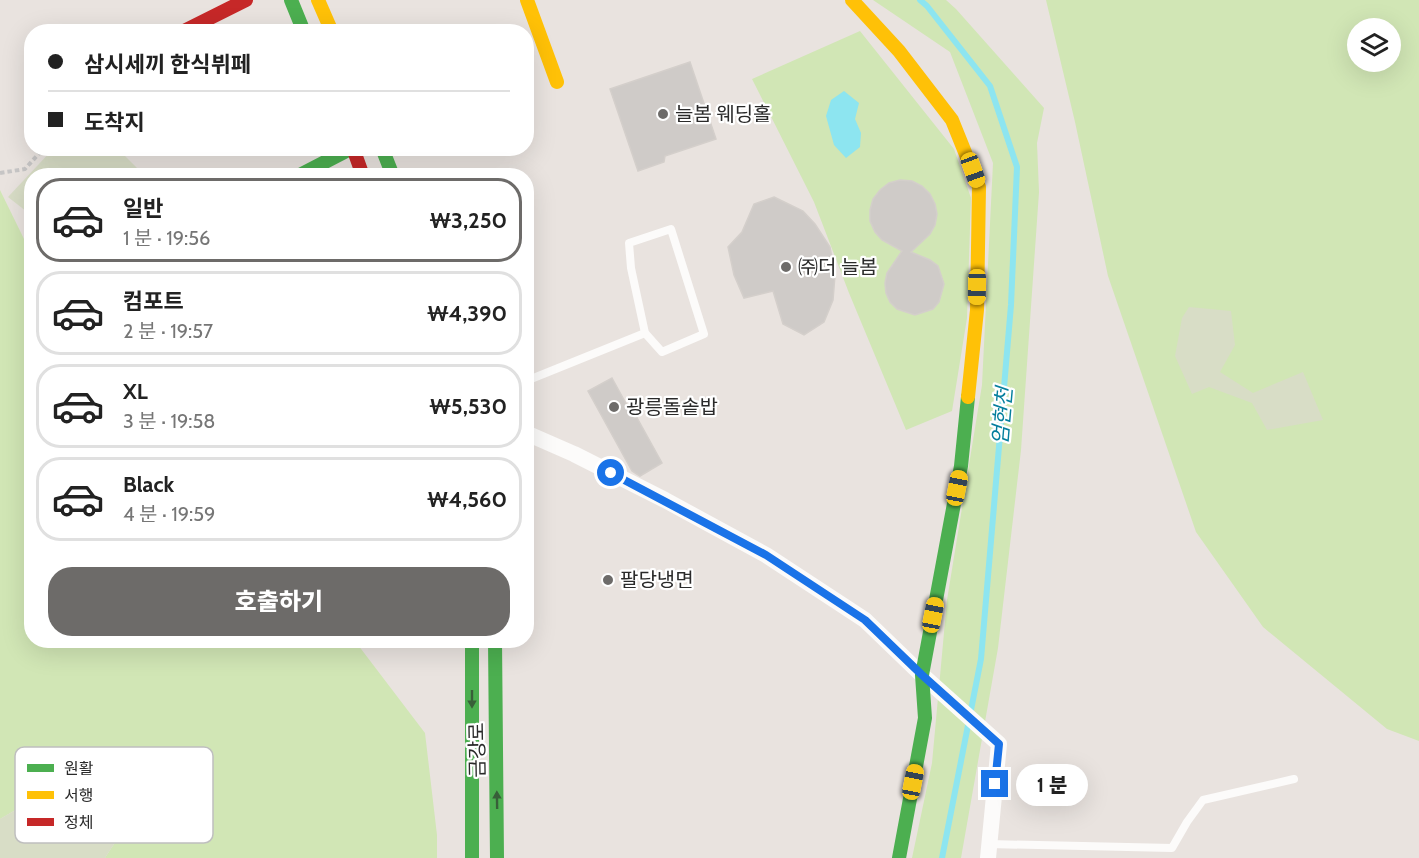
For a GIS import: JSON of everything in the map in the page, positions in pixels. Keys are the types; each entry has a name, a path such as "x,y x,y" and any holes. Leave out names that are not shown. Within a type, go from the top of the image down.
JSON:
{"street":[{"path":"198,24 246,0"},
{"path":"291,0 301,24"},
{"path":"318,0 328,24"},
{"path":"527,0 557,82"},
{"path":"852,0 899,51 952,120 979,187 977,310 961,466 922,675 925,718 899,858"},
{"path":"313,168 337,156"},
{"path":"534,436 665,500 766,555 865,620 999,744 989,851"},
{"name":"금강로","path":"472,648 472,858"},
{"name":"금강로","path":"495,648 497,858"}],"lane":[{"path":"671,229 704,334 662,352 645,333 631,268 629,243 671,229"},
{"path":"534,378 645,333"},
{"path":"989,851 1172,848 1203,800 1294,779"}],"path":[{"path":"26,168 37,156"},
{"path":"0,173 24,169"}],"green space":[{"path":"873,0 946,0 1044,108 1037,143 1039,192 1021,450 998,648 961,858 912,858 932,763 947,600 982,385 993,163 950,52"},
{"path":"1046,0 1419,0 1419,741 1387,729 1263,627 1196,532 1108,276"},
{"path":"860,31 954,149 971,198 967,318 952,411 906,430 814,202 752,79"},
{"path":"46,156 125,156 137,168 35,168"},
{"path":"24,180 24,210 8,197"},
{"path":"0,190 24,239 24,648 360,648 425,733 437,835 437,858 105,858 116,843 213,843 213,747 15,747 15,810 0,819"},
{"path":"1189,307 1231,311 1235,345 1220,372 1253,393 1303,372 1323,420 1267,430 1252,403 1209,387 1192,394 1175,356 1182,318"},
{"path":"15,810 15,843 116,843 105,858 0,858 0,819"}],"water":[{"path":"844,91 859,103 855,119 861,133 860,147 846,158 834,145 826,116 831,100"}],"building":[{"name":"늘봄 웨딩홀","path":"690,62 716,139 665,156 664,162 638,171 610,89"},
{"path":"900,180 912,181 922,186 930,194 937,214 930,234 911,252 938,266 944,284 939,302 933,309 915,315 897,309 890,302 886,293 887,273 902,251 882,240 870,221 873,199 889,183"},
{"path":"774,197 803,211 815,224 830,247 835,275 833,300 824,322 804,335 783,324 773,291 744,298 734,275 728,247 742,232 754,204"},
{"path":"612,378 662,463 640,476 632,471 588,391"}],"waterway":[{"name":"엄현천","path":"920,0 990,86 1017,167 1011,305 981,659 942,858"}],"traffic: fast":[{"path":"291,0 301,24"},
{"path":"313,168 337,156"},
{"path":"385,156 390,168"},
{"path":"899,858 925,718 922,675 961,466 968,397"},
{"path":"472,648 472,858"},
{"path":"495,648 497,858"}],"traffic: slow":[{"path":"318,0 328,24"},
{"path":"527,0 557,82"},
{"path":"852,0 899,51 952,120 979,187 977,310 968,397"}],"traffic: jam":[{"path":"198,24 246,0"},
{"path":"356,156 360,168"}],"place":[{"name":"늘봄 웨딩홀","path":"663,114"},
{"name":"㈜더 늘봄","path":"786,267"},
{"name":"광릉돌솥밥","path":"614,407"},
{"name":"팔당냉면","path":"608,580"}],"route":[{"path":"611,473 766,555 865,620 999,744 995,784"}]}
